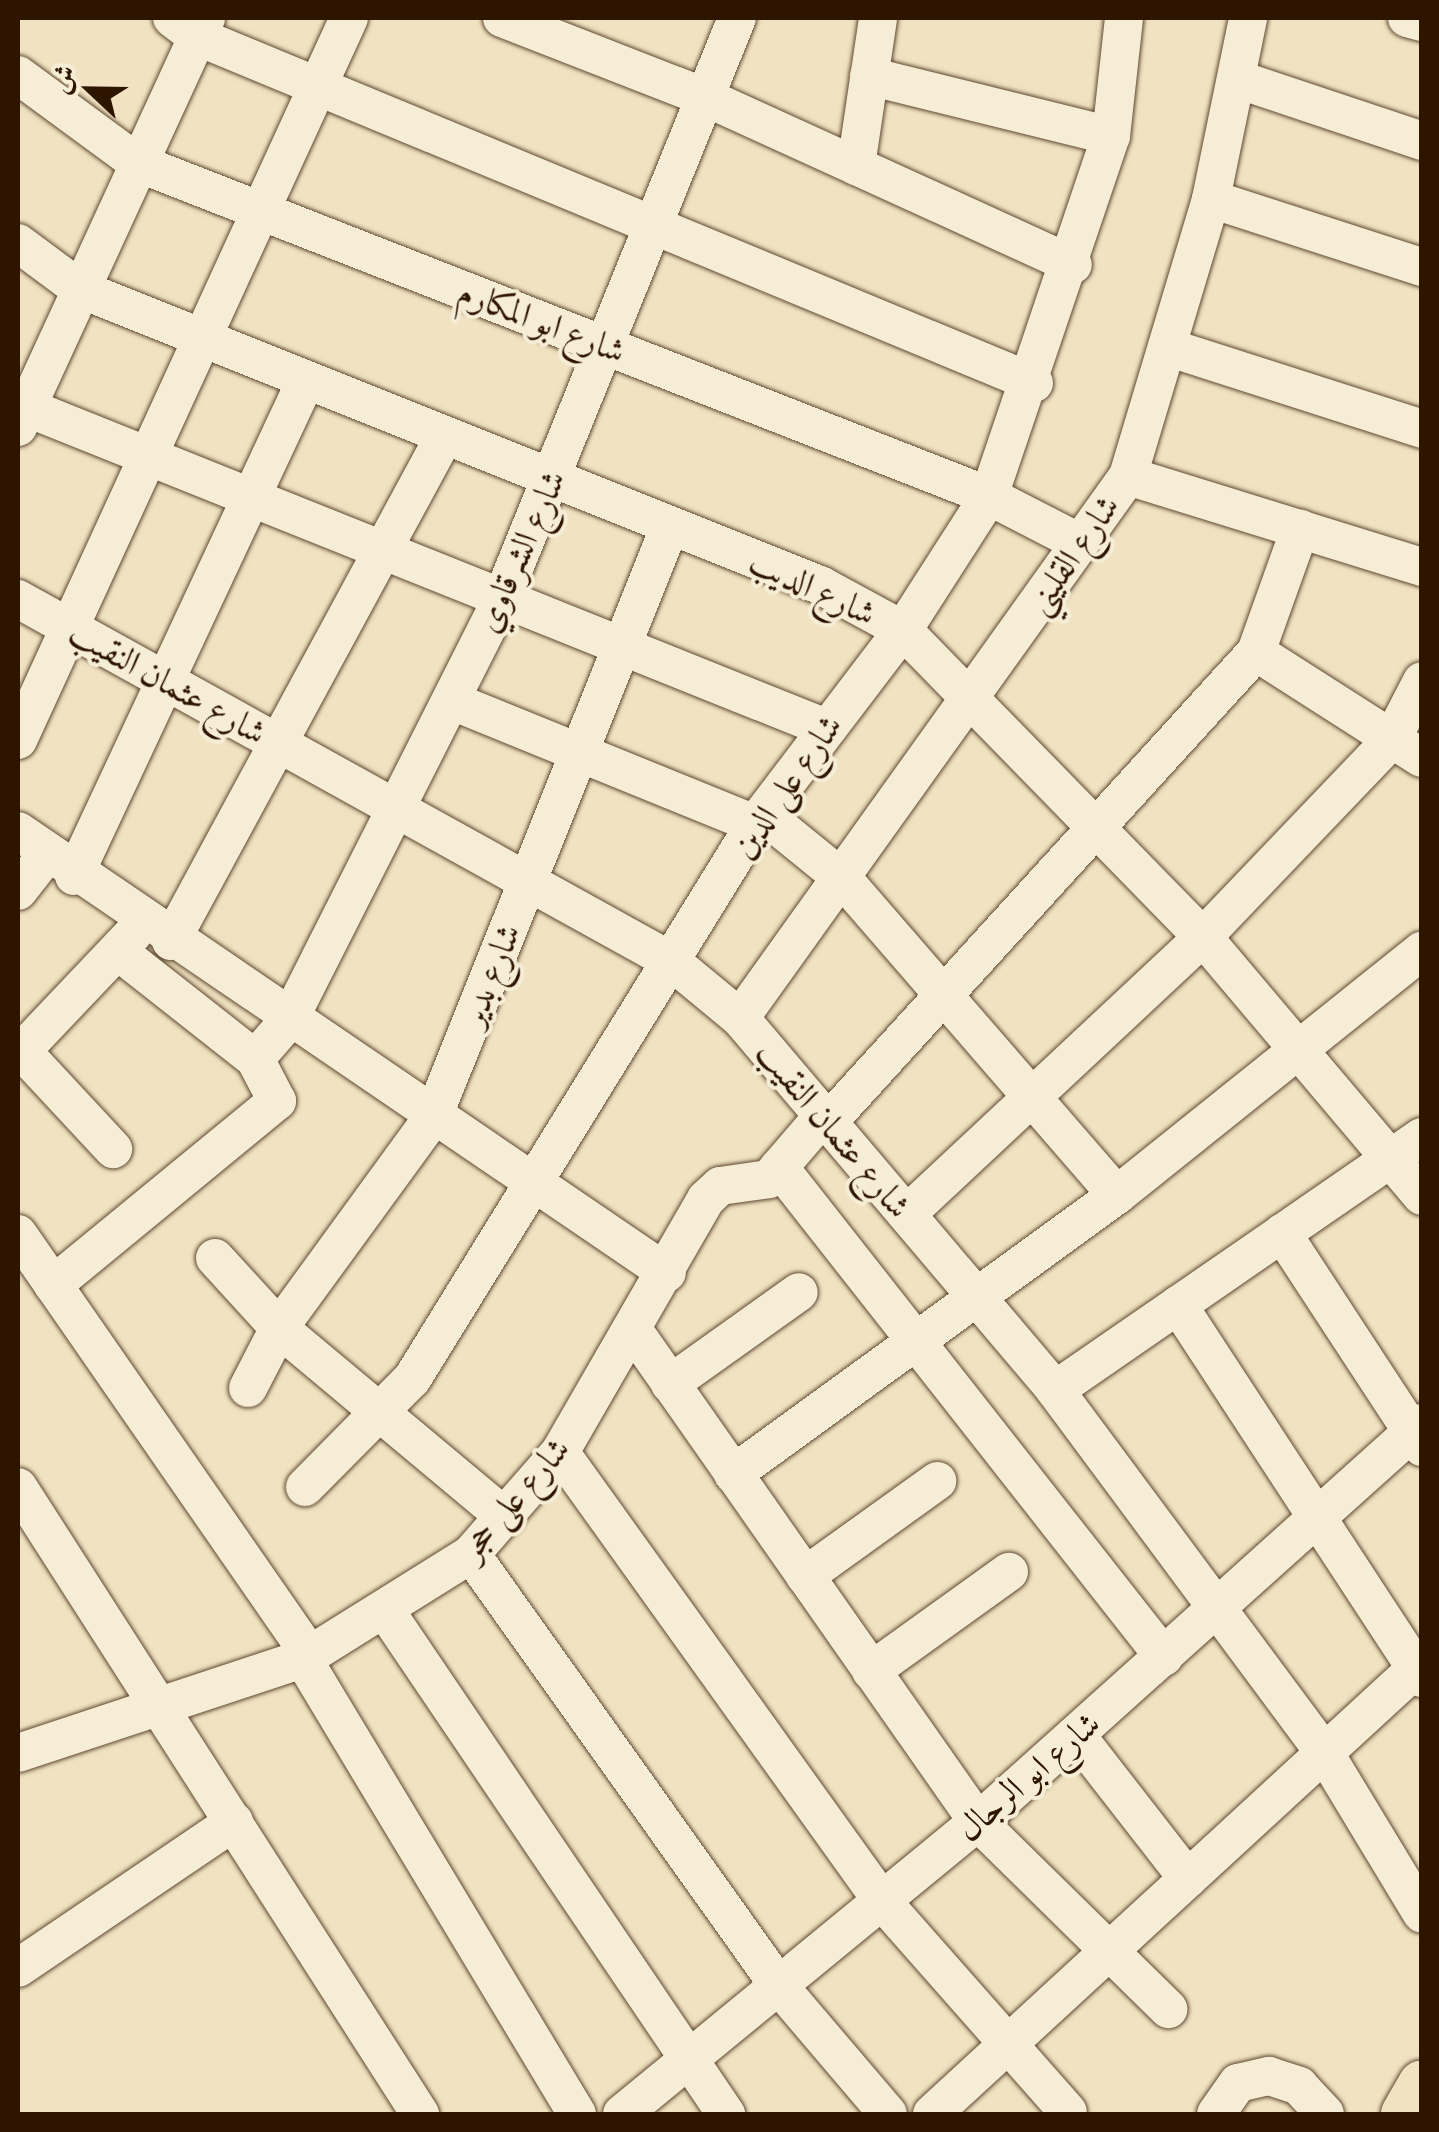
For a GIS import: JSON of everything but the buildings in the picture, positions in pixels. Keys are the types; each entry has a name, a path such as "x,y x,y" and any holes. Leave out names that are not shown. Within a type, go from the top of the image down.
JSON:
{"main road":[{"path":"1405,2114 1422,2084"}],"street":[{"path":"18,740 349,18"},
{"path":"502,18 706,98 1073,265"},
{"name":"شارع الشرقاوي","path":"255,1059 289,1020 400,811 502,598 658,228 737,18"},
{"path":"856,166 878,18"},
{"name":"شارع على الدين","path":"305,1487 412,1378 759,819 902,630 989,496 1034,383 1111,136 1124,18"},
{"name":"شارع القليني","path":"740,1018 1128,476 1211,199 1248,18"},
{"path":"1406,18 1422,22"},
{"path":"826,728 148,456 20,413 138,163 191,24 318,86 1034,383"},
{"name":"شارع ابو المكارم","path":"18,75 138,163 989,496 1080,544"},
{"path":"870,76 1111,136"},
{"path":"1238,78 1422,141"},
{"path":"1211,199 1422,267"},
{"name":"شارع الديب","path":"18,244 80,289 670,526 902,630 1203,937 1303,1049 1409,1146 1422,1196"},
{"path":"1166,347 1422,428"},
{"path":"18,890 165,681 306,380"},
{"path":"113,1149 20,1053 118,951 158,932 278,744 446,436"},
{"path":"1128,476 1422,567"},
{"name":"شارع بدير","path":"248,1388 279,1328 434,1116 670,526"},
{"path":"1300,529 1256,652 1407,748"},
{"name":"شارع عثمان النقيب","path":"18,599 670,961 740,1018 1056,1390 1324,1752 1422,1914"},
{"name":"شارع على حجر","path":"23,1742 161,1706 307,1657 470,1554 560,1452 636,1334 667,1273 720,1186 754,1185 778,1167 944,995 1256,652"},
{"path":"907,1214 1407,748 1422,681"},
{"path":"452,702 759,819 843,879 1117,1195"},
{"path":"46,854 667,1273"},
{"path":"53,1285 269,1116 276,1085 255,1059 118,951"},
{"path":"733,1474 1117,1195 1422,951"},
{"path":"1056,1390 1409,1146"},
{"path":"778,1167 1164,1657"},
{"path":"1282,1233 1418,1434"},
{"path":"18,1234 307,1657 577,2114"},
{"path":"215,1258 279,1328 505,1517"},
{"path":"670,1384 799,1292"},
{"path":"932,2114 1324,1752 1419,1670 1178,1306"},
{"path":"636,1334 978,1822 1168,2009"},
{"name":"شارع ابو الرجال","path":"622,2114 978,1822 1317,1518 1418,1434"},
{"path":"560,1452 882,1901 1068,2112"},
{"path":"805,1576 937,1481"},
{"path":"18,1487 420,2114"},
{"path":"470,1554 779,1986 888,2114"},
{"path":"872,1671 1009,1572"},
{"path":"385,1610 726,2114"},
{"path":"1076,1735 1188,1879"},
{"path":"20,1960 234,1822"},
{"path":"1216,2114 1238,2083 1269,2076 1298,2086 1324,2114"}]}
